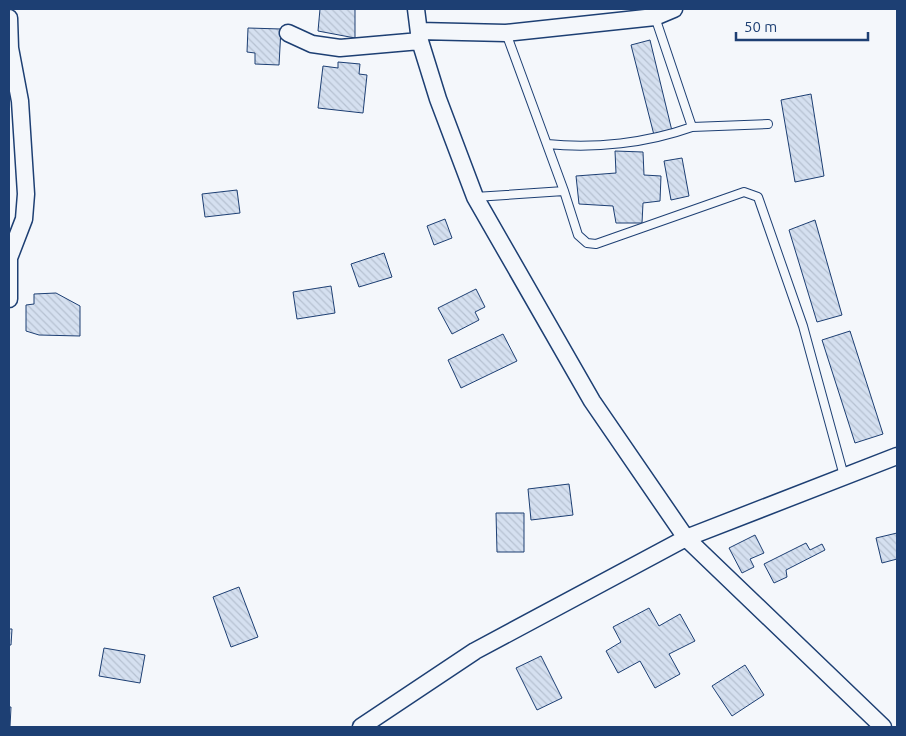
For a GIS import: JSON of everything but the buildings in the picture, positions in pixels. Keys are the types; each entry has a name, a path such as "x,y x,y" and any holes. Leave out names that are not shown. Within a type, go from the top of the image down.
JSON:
{"street":[{"path":"9,9 10,48 20,101 26,194 24,218 9,258 9,299"},
{"path":"416,9 419,36 438,100 475,197 592,401 686,538 883,727"},
{"path":"288,34 312,44 340,48 419,36 506,33 655,16 674,9"},
{"path":"361,727 475,651 686,538 897,456"}],"lane":[{"path":"655,16 692,127"},
{"path":"506,33 564,190 578,236 587,243 596,244 744,192 758,197 803,326 844,476"},
{"path":"547,144 568,146 625,142 665,136 692,127 768,124"},
{"path":"475,197 564,190"}]}
